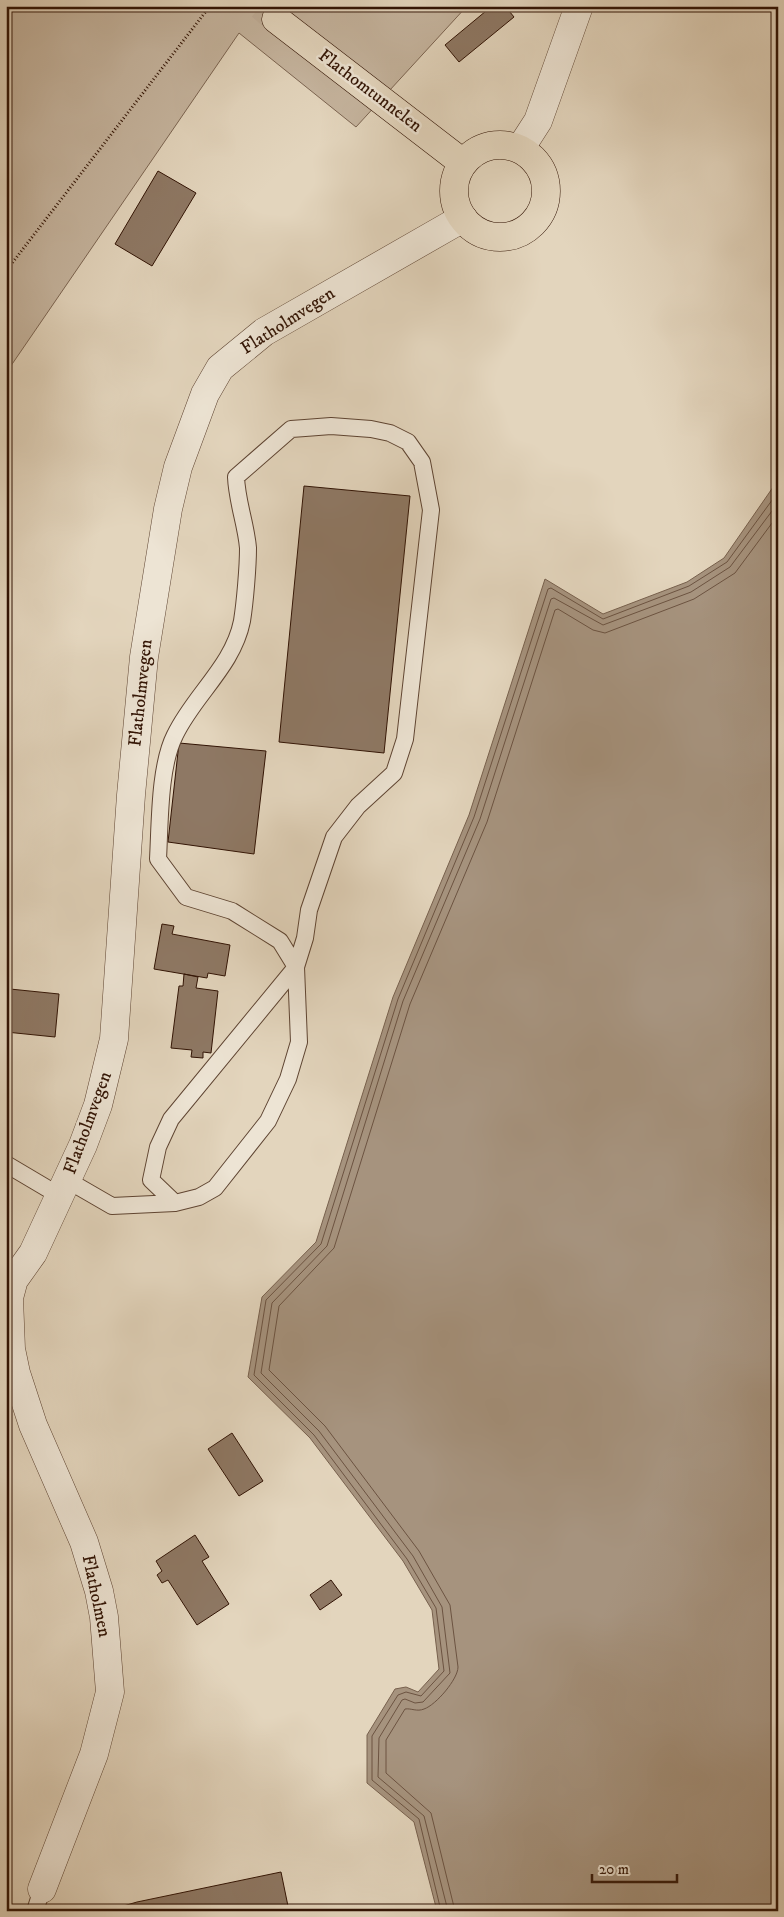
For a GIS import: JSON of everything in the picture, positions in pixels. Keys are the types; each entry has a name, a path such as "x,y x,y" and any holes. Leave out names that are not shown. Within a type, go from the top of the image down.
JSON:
{"highway":[{"name":"Flathomtunnelen","path":"276,19 464,163"},
{"path":"496,145 520,149 531,156 545,178 546,197 540,216 531,225 508,237 495,237 483,234 472,228 463,218 456,205 454,190 456,176 464,163 483,148 496,145"}],"street":[{"path":"520,149 538,121 579,6"},
{"name":"Flatholmvegen","path":"10,1287 33,1253 64,1188 98,1105 114,1039 131,794 144,657 168,509 178,467 205,394 220,368 264,332 463,218"},
{"name":"Flatholmen","path":"10,1287 11,1349 16,1373 33,1425 84,1542 99,1591 104,1617 110,1692 94,1754 39,1900"}],"lane":[{"path":"6,1164 112,1206 175,1203 199,1197 215,1188 268,1121 288,1079 299,1042 296,967 280,941 232,911 186,896 158,859 162,795 167,760 174,736 202,691 228,657 242,621 248,550 244,519 237,499 236,477 291,429 330,426 370,429 390,433 408,442 422,462 431,510 405,739 394,773 358,806 334,837 309,910 306,938 296,967 171,1119 158,1147 151,1180 175,1203"}],"path":[{"path":"6,271 210,6"}],"shaded area":[{"path":"6,6 467,6 356,127 239,33 6,373"}],"water":[{"path":"778,480 778,1911 437,1911 414,1822 367,1783 367,1735 395,1689 406,1687 418,1692 439,1669 432,1610 403,1561 310,1438 248,1377 262,1297 316,1242 393,997 469,815 545,579 603,614 687,582 724,558"}],"building":[{"path":"492,6 505,6 514,17 459,62 445,45"},
{"path":"158,171 196,193 152,266 115,244"},
{"path":"304,486 410,496 384,753 279,742"},
{"path":"179,743 266,751 254,854 168,842"},
{"path":"162,924 174,926 172,934 230,945 225,976 208,973 207,978 154,969"},
{"path":"184,974 198,977 196,988 218,991 211,1053 203,1052 203,1058 191,1057 192,1050 171,1048 179,986 183,986"},
{"path":"10,989 59,994 55,1037 6,1032"},
{"path":"232,1433 263,1481 239,1496 208,1449"},
{"path":"195,1535 209,1557 202,1561 229,1604 197,1625 168,1580 162,1583 157,1575 162,1571 156,1561"},
{"path":"331,1580 342,1595 320,1610 310,1595"},
{"path":"281,1872 289,1911 113,1911 113,1909 137,1902"}],"tunnel":[{"path":"261,6 276,19"}]}
